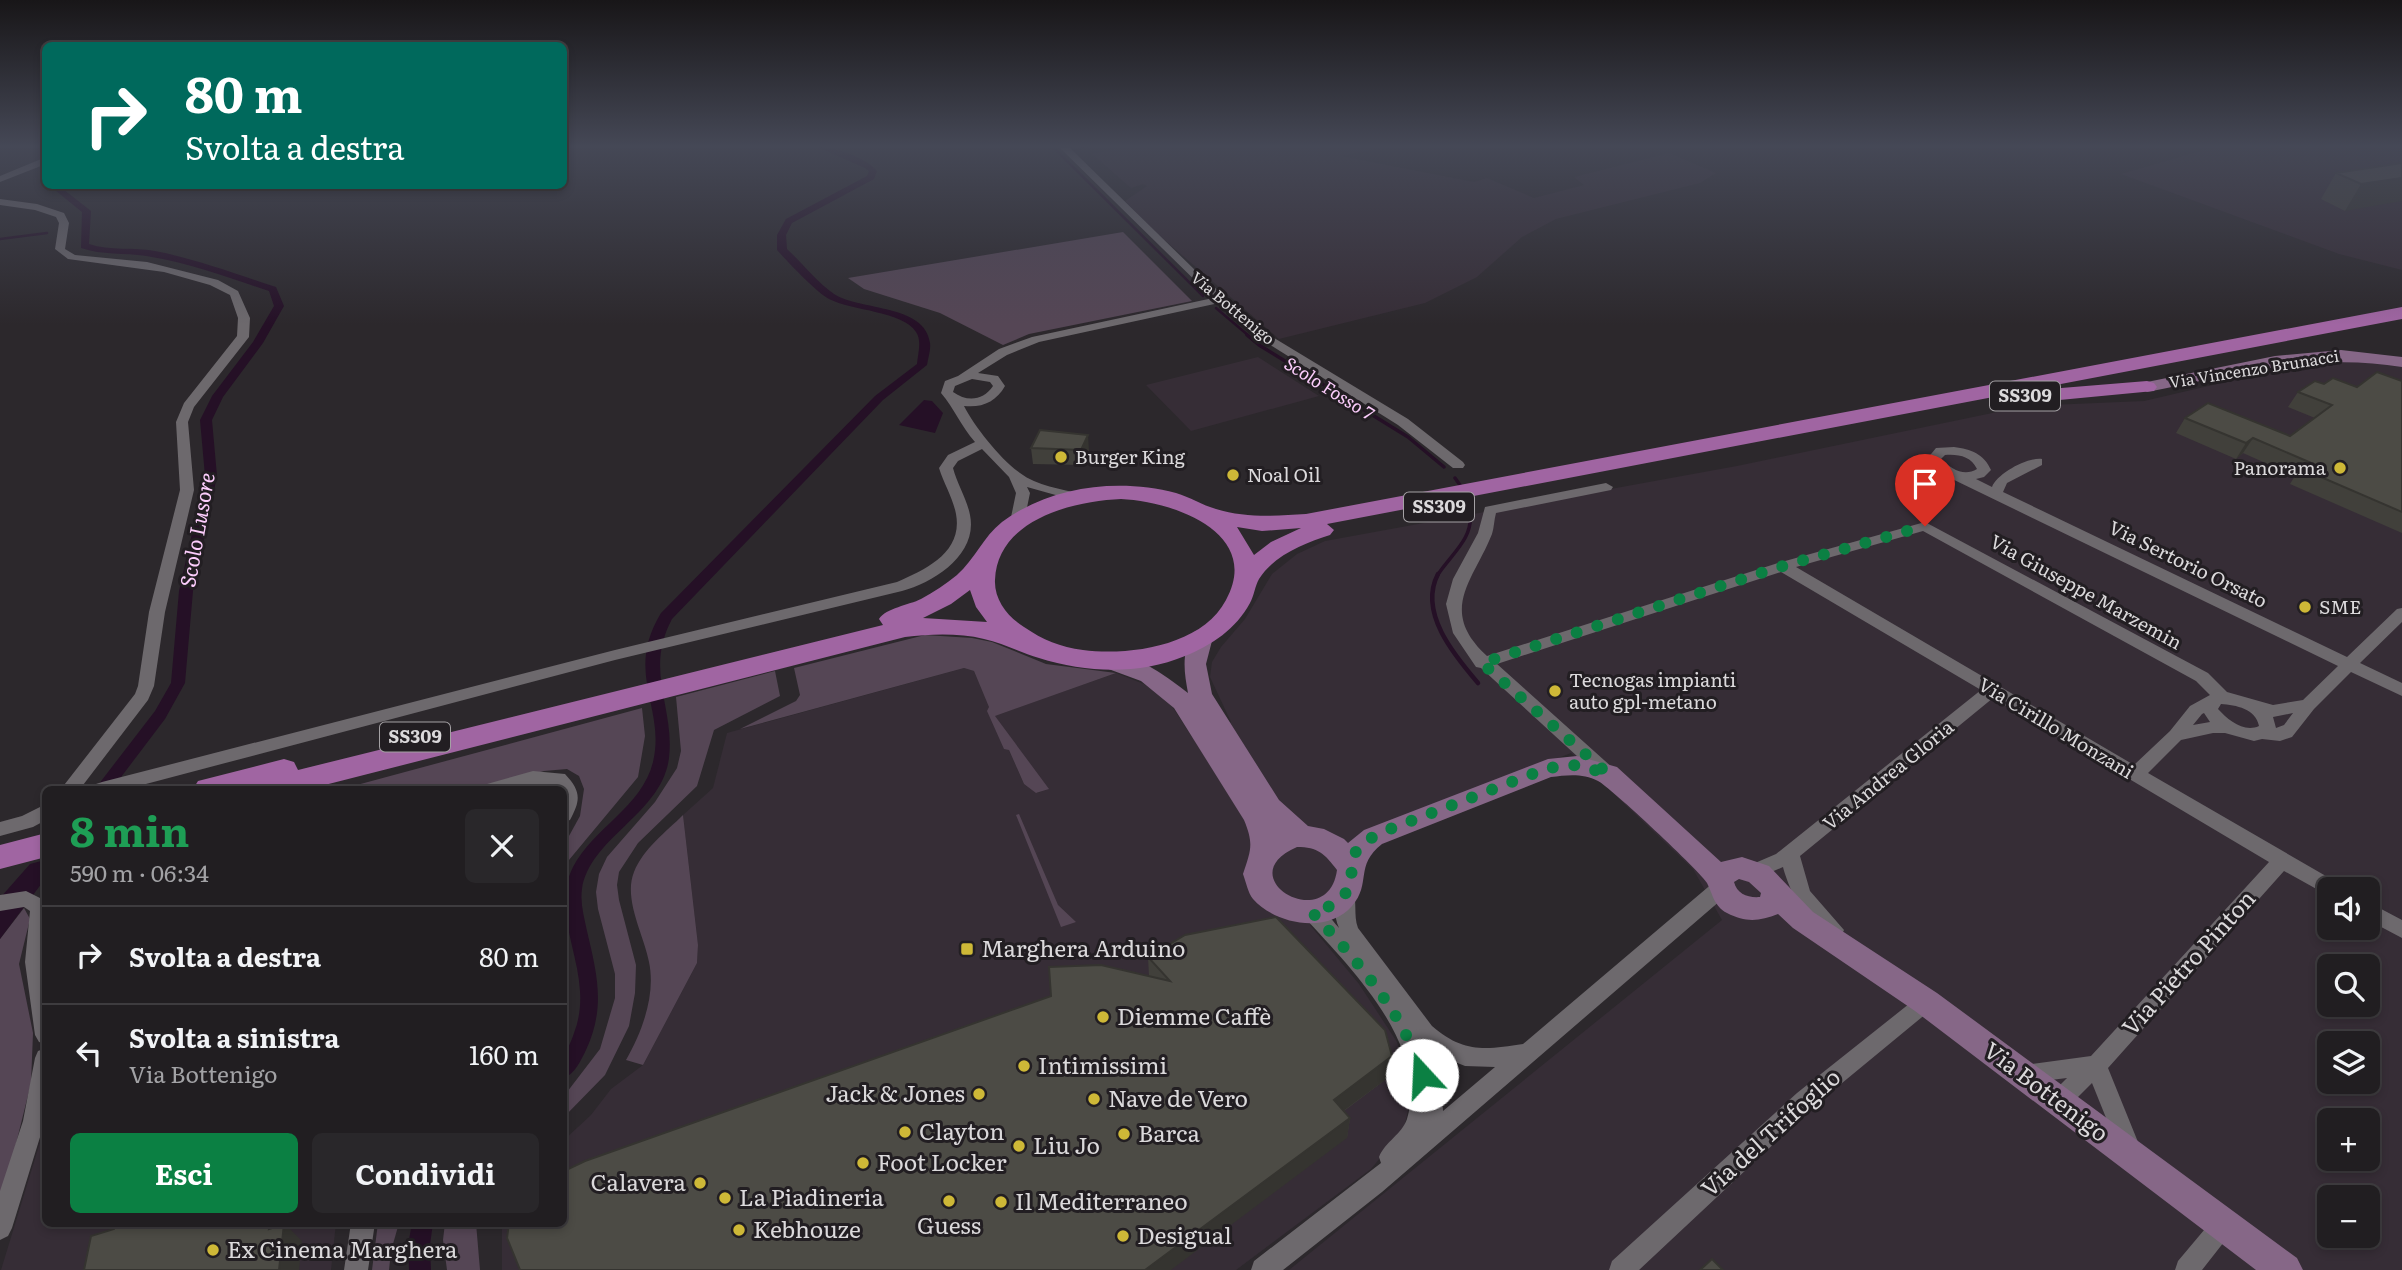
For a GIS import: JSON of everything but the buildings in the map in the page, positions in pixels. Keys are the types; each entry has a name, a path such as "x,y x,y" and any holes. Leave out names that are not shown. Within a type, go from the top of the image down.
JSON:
{"main road":[{"name":"SS309","path":"1206,514 1248,523 1306,521 2402,313"},
{"name":"SS309","path":"685,676 905,628 963,627 999,634 1060,656 1111,661 1160,654 1202,637 1233,610 1246,579 1273,551 1298,538 1328,528 2402,322"},
{"path":"2016,397 2125,391 2147,387"},
{"name":"SS309","path":"221,786 625,691 901,617 941,600 964,583 983,564 992,546 1017,522 1045,507 1077,497 1108,493 1148,494 1182,502 1219,522 1238,543 1246,567 1246,579"},
{"name":"SS309","path":"983,564 981,590 992,615 1009,631 1031,645"},
{"name":"SS309","path":"277,786 625,691"}],"street":[{"path":"32,206 60,215 64,223 60,249 64,254 76,258 149,265 230,289 237,296 245,323 243,337 188,406 182,422 187,490 157,612 146,686 142,696 72,786"},
{"name":"Via Bottenigo","path":"1123,206 1265,337 1403,422 1457,461 1458,465"},
{"path":"1077,497 1043,489 1016,476 983,443 946,388 993,358 1036,339 1222,299"},
{"name":"Via Vincenzo Brunacci","path":"2147,387 2321,355 2370,356 2402,362"},
{"path":"954,400 977,402 989,399 998,391 999,386 990,372 993,358"},
{"path":"964,376 980,375 994,379"},
{"path":"963,417 968,408 977,402"},
{"path":"115,786 620,654 887,591 932,573 955,551 965,528 963,511 946,471 947,464 957,455 983,443"},
{"path":"2002,496 1983,470 1975,457 1961,452 1937,453 1936,463 1954,474 1970,477 1983,470 2014,468 2035,463 2001,481 2002,496"},
{"path":"1983,470 2012,475"},
{"name":"Via Sertorio Orsato","path":"1954,474 2402,690"},
{"path":"1016,476 1023,493 1017,522"},
{"path":"1606,487 1490,510 1486,533 1463,570 1454,594 1455,616 1462,638 1482,663 1695,852 1755,881"},
{"name":"Via Giuseppe Marzemin","path":"1783,566 1925,526 2202,677 2217,701"},
{"path":"1482,663 1783,566"},
{"name":"Via Cirillo Monzani","path":"1783,566 2317,881"},
{"path":"2176,735 2213,727 2278,736 2286,733 2308,705 2402,613"},
{"path":"1202,637 1194,664 1200,695 1270,807 1282,821 1302,836"},
{"path":"1111,661 1149,675 1183,702 1256,817 1264,837 1265,851"},
{"name":"Via Andrea Gloria","path":"1755,881 1992,690"},
{"path":"2135,775 2176,735 2196,710 2217,701 2239,700 2255,708 2273,711 2308,705"},
{"path":"2217,701 2211,713 2227,727"},
{"path":"2255,708 2268,722 2264,733"},
{"path":"1527,1052 1478,1059 1440,1047 1422,1031 1351,933 1345,920 1348,882 1354,855 1373,837 1548,768 1577,765 1608,774"},
{"path":"504,786 533,778 559,779 565,786"},
{"path":"567,788 567,809"},
{"path":"1302,836 1326,841 1338,849 1348,882 1325,909 1312,912 1288,908 1268,896 1258,877 1257,867 1265,851 1276,842 1302,836"},
{"name":"Via Pietro Pinton","path":"2058,1102 2096,1065 2282,860"},
{"path":"1264,1270 1374,1184 1694,909 1722,905 1755,881 1793,877 1802,898 1867,961"},
{"name":"Via Bottenigo","path":"1755,881 1803,920 1926,1002 2285,1270"},
{"path":"0,903 31,900 37,903 42,917"},
{"path":"1312,912 1352,956 1396,1018 1410,1042 1422,1075 1423,1098 1417,1124 1405,1143 1385,1162 1374,1184"},
{"path":"2380,917 2402,930"},
{"path":"42,924 36,951 42,1009"},
{"name":"Via del Trifoglio","path":"1621,1270 1828,1080 1926,1002"},
{"path":"1422,1031 1429,1053 1433,1081 1433,1111 1428,1138"},
{"path":"2018,1072 2038,1073 2072,1066 2096,1065 2126,1141 2138,1161"},
{"path":"0,1228 34,1121 42,1079"},
{"path":"2187,1270 2223,1225"},
{"path":"356,1270 362,1227"}],"shaded area":[{"path":"1130,206 1607,206 1556,219 1522,237 1477,277 1425,303 1279,339 1153,230"},
{"path":"2209,206 2402,206 2402,270 2339,254"},
{"path":"1123,232 1192,301 1029,334 1003,345 940,313 864,289 848,278"},
{"path":"1258,357 1319,396 1191,431 1146,385"},
{"path":"2333,357 2402,365 2402,1270 1289,1270 1722,920 1693,869 1571,753 1390,823 1336,908 1310,925 1359,984 1397,1042 1412,1091 1404,1129 1371,1169 1236,1270 502,1270 502,1227 567,1227 567,1137 591,1115 611,1089 643,1065 697,963 698,945 683,815 713,788 727,733 964,668 974,671 1024,784 1037,793 1048,789 994,716 1116,673 1144,684 1168,700 1192,737 1231,722 1210,677 1212,662 1245,619 1272,574 1297,554 1325,541 1737,466 2026,406 2144,401"},
{"path":"924,400 932,401 943,413 935,433 899,425"},
{"path":"925,635 972,638 992,642 1046,664 1116,673 995,716 1049,789 1036,793 1024,784 987,711 989,707 974,671 964,668 740,729 796,701 800,695 794,668"},
{"path":"775,671 780,696 714,730 697,786 638,843 619,872 619,900 636,965 635,993 629,1026 605,1075 567,1114 567,1092 600,1049 615,998 615,974 598,909 596,892 599,874 607,857 655,802 677,768 681,751 676,697"},
{"path":"642,708 645,736 638,777 567,862 567,840 580,816 584,789 579,776 567,769 544,771 486,786 353,786"},
{"path":"1019,814 1058,905 1076,922 1061,927 1016,815"},
{"path":"683,815 698,945 697,963 643,1065 626,1060 642,1025 651,987 649,962 633,905 631,883 643,856"},
{"path":"42,861 42,883 0,939 0,898 30,864"},
{"path":"24,908 30,919 19,964 33,1033 31,1083 12,1160 0,1195 0,939"},
{"path":"42,1136 42,1227 336,1227 331,1270 1,1270"},
{"path":"377,1227 398,1227 389,1270 372,1270"},
{"path":"445,1227 476,1227 480,1270 447,1270 443,1240"}],"waterway":[{"name":"Scolo Lusore","path":"81,206 87,211 84,246 153,254 213,269 273,289 279,306 258,343 218,396 206,420 211,476 186,591 178,683 160,715 105,786"},
{"path":"567,1064 583,1035 590,1004 587,971 574,910 574,886 592,853 646,793 656,777 661,760 662,741 652,669 652,651 657,633 666,616 879,398 922,365 925,344 920,329 901,316 856,306 831,296 782,250 781,235 789,221 816,206"},
{"name":"Scolo Fosso 7","path":"1113,206 1203,296"},
{"path":"0,239 47,233"},
{"name":"Scolo Fosso 7","path":"1216,308 1249,336"},
{"name":"Scolo Fosso 7","path":"1247,335 1408,437 1444,467"},
{"name":"Scolo Fosso 7","path":"1455,478 1460,485"},
{"name":"Scolo Fosso 7","path":"1438,575 1465,539 1470,512"},
{"name":"Scolo Fosso 7","path":"1438,575 1432,603 1436,618 1459,660 1478,683"},
{"path":"420,1270 419,1245 422,1227"}],"place":[{"name":"Burger King","path":"1061,457"},
{"name":"Panorama","path":"2340,468"},
{"name":"Noal Oil","path":"1233,475"},
{"name":"SME","path":"2305,607"},
{"name":"Tecnogas impianti auto gpl-metano","path":"1555,691"},
{"name":"Marghera Arduino","path":"967,949"},
{"name":"Diemme Caffè","path":"1103,1017"},
{"name":"Intimissimi","path":"1024,1066"},
{"name":"Jack & Jones","path":"979,1094"},
{"name":"Nave de Vero","path":"1094,1099"},
{"name":"Clayton","path":"905,1132"},
{"name":"Barca","path":"1124,1134"},
{"name":"Liu Jo","path":"1019,1146"},
{"name":"Foot Locker","path":"863,1163"},
{"name":"Calavera","path":"700,1183"},
{"name":"La Piadineria","path":"725,1198"},
{"name":"Guess","path":"949,1201"},
{"name":"Il Mediterraneo","path":"1001,1202"},
{"name":"Kebhouze","path":"739,1230"},
{"name":"Desigual","path":"1123,1236"},
{"name":"Ex Cinema Marghera","path":"213,1250"}],"route":[{"path":"1422,1075 1418,1060 1396,1018 1352,956 1312,912 1325,909 1345,895 1351,883 1354,855 1362,845 1385,831 1548,768 1577,765 1608,774 1482,663 1783,566 1925,526"}]}
